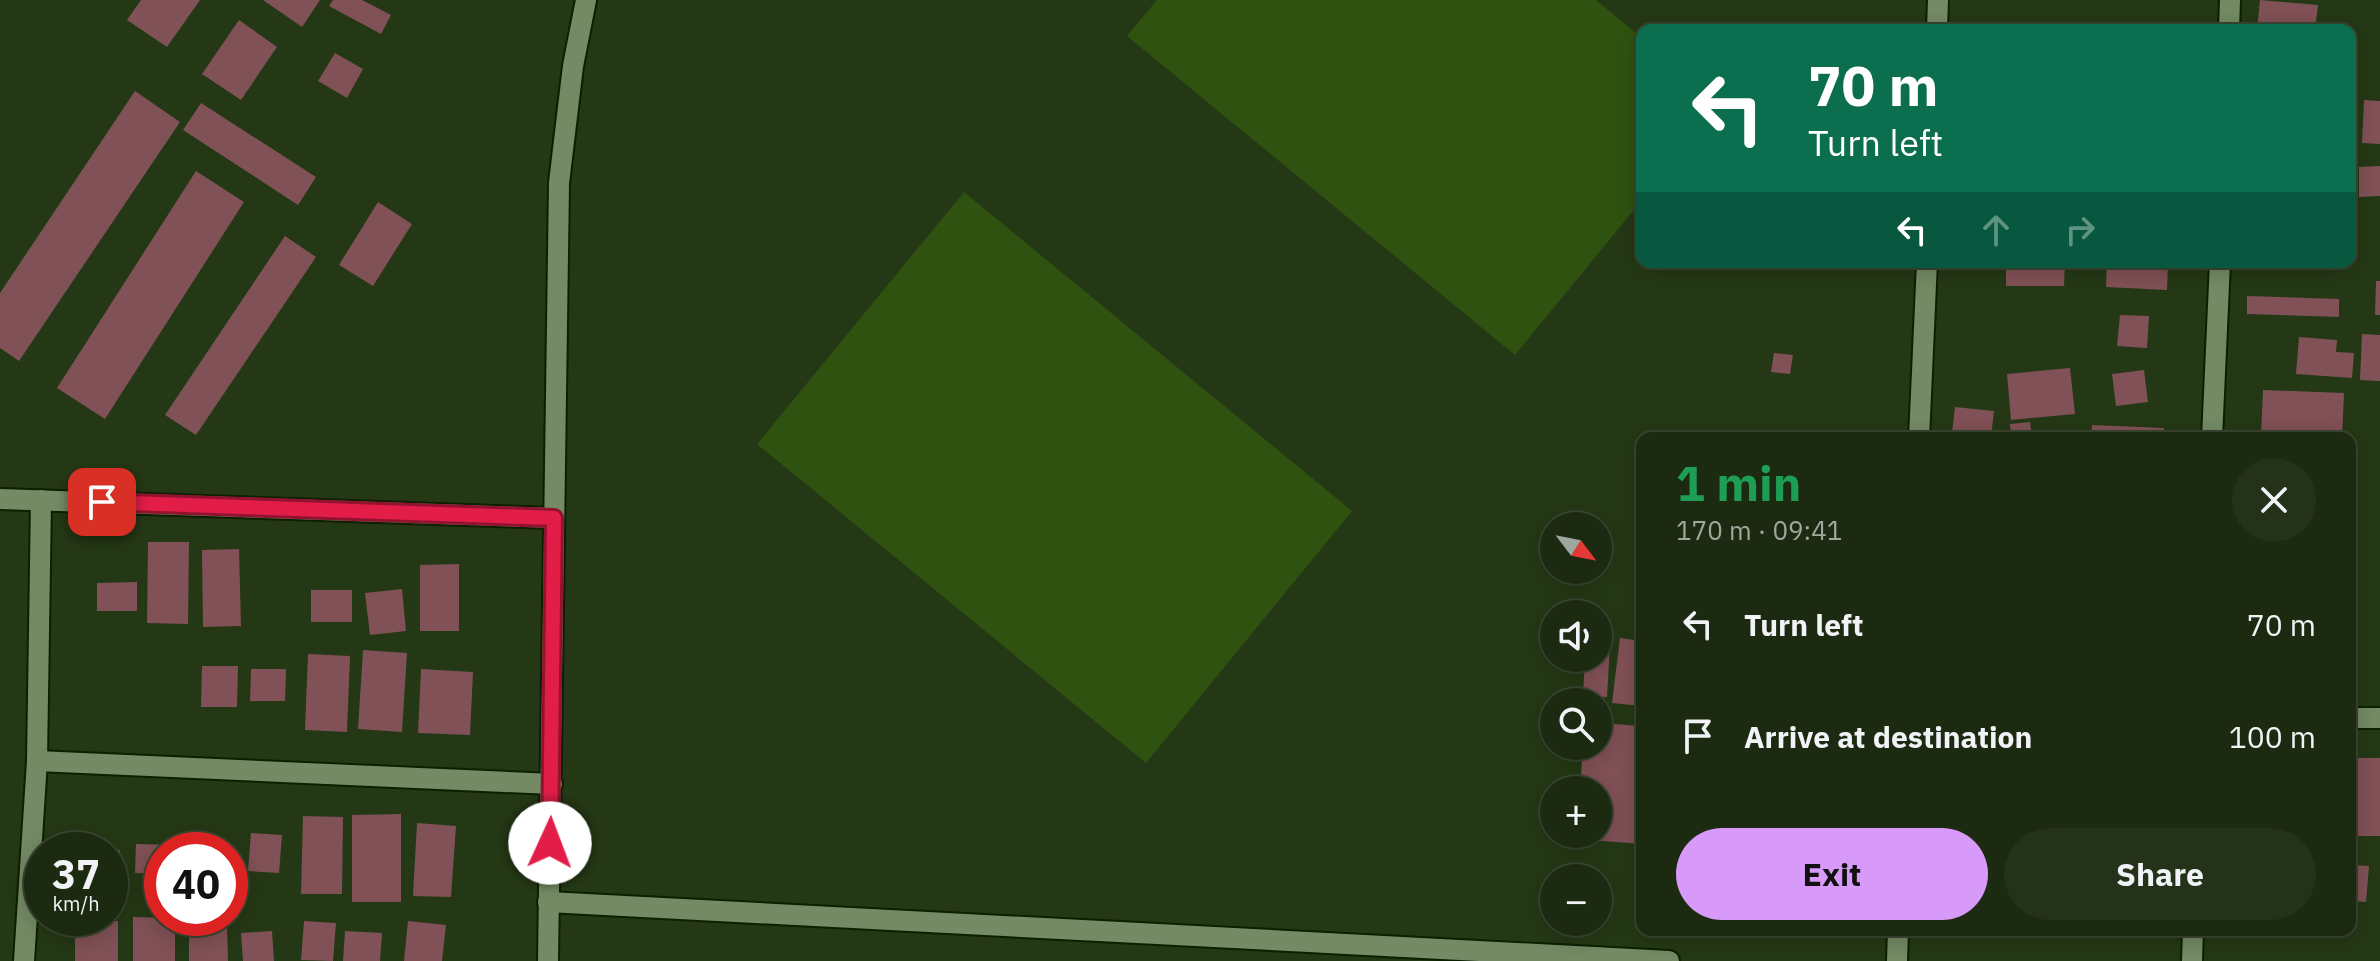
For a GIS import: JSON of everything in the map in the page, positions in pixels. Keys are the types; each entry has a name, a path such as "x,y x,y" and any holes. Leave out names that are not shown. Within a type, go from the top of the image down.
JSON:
{"street":[{"path":"548,961 559,183 573,66 586,0"},
{"path":"1937,24 1938,0"},
{"path":"2229,24 2230,0"},
{"path":"1919,432 1927,268"},
{"path":"2212,432 2220,268"},
{"path":"0,499 554,518"},
{"path":"24,961 37,761 41,500"},
{"path":"2356,718 2380,718"},
{"path":"37,761 552,784"},
{"path":"548,902 1669,961"},
{"path":"1897,961 1898,936"},
{"path":"2192,961 2193,936"}],"green space":[{"path":"1157,0 1596,0 1636,33 1636,207 1515,355 1127,36"},
{"path":"964,192 1352,511 1146,763 757,444"}],"building":[{"path":"141,0 200,0 167,47 127,20"},
{"path":"263,0 320,0 302,27"},
{"path":"333,0 362,0 391,15 381,34 329,6"},
{"path":"2260,0 2318,5 2316,24 2258,24"},
{"path":"239,20 277,47 241,100 202,74"},
{"path":"335,53 363,69 347,98 318,81"},
{"path":"135,91 180,122 19,361 0,348 0,293"},
{"path":"2364,100 2380,101 2380,144 2362,143"},
{"path":"201,103 316,177 298,205 183,130"},
{"path":"2380,166 2380,196 2359,197 2359,167"},
{"path":"196,171 244,202 105,419 57,388"},
{"path":"378,202 412,224 373,286 339,265"},
{"path":"285,236 316,257 196,435 165,415"},
{"path":"2006,268 2065,268 2064,286 2006,286"},
{"path":"2107,268 2168,268 2167,290 2106,287"},
{"path":"2376,281 2380,281 2380,315 2375,315"},
{"path":"2247,296 2339,299 2339,317 2247,314"},
{"path":"2120,315 2149,316 2147,348 2117,346"},
{"path":"2362,334 2380,335 2380,381 2360,380"},
{"path":"2299,337 2337,340 2336,352 2354,353 2352,378 2296,374"},
{"path":"1774,353 1793,355 1790,374 1771,372"},
{"path":"2070,368 2075,414 2011,420 2007,374"},
{"path":"2144,370 2148,402 2116,406 2112,374"},
{"path":"2263,390 2344,393 2342,432 2261,432"},
{"path":"1955,407 1994,411 1991,432 1952,432"},
{"path":"2030,422 2031,432 2011,432 2010,424"},
{"path":"2092,425 2164,428 2164,432 2091,432"},
{"path":"148,542 189,542 188,624 147,623"},
{"path":"239,549 241,626 203,627 202,550"},
{"path":"459,564 459,631 420,631 420,565"},
{"path":"137,582 137,611 97,611 97,583"},
{"path":"402,589 406,631 370,635 365,593"},
{"path":"311,590 352,590 352,622 311,622"},
{"path":"1620,638 1636,640 1636,705 1612,703"},
{"path":"363,650 407,653 402,732 358,729"},
{"path":"308,654 350,656 347,732 305,730"},
{"path":"202,666 238,666 237,707 201,707"},
{"path":"251,669 286,669 285,701 250,701"},
{"path":"421,669 473,672 470,735 418,733"},
{"path":"1584,672 1608,672 1608,688 1583,688"},
{"path":"1612,724 1636,726 1636,844 1612,842 1612,776 1581,776 1582,760 1612,760"},
{"path":"2356,758 2380,758 2380,836 2356,836"},
{"path":"401,814 401,902 352,902 352,815"},
{"path":"303,816 343,817 342,894 301,894"},
{"path":"417,823 456,826 451,897 413,896"},
{"path":"251,833 282,835 279,873 248,871"},
{"path":"136,844 144,844 144,873 135,873"},
{"path":"2356,865 2369,866 2366,902 2356,901"},
{"path":"133,917 144,917 144,936 175,936 175,961 133,961"},
{"path":"304,921 336,923 333,961 301,960"},
{"path":"408,921 446,925 442,961 404,961"},
{"path":"272,931 274,961 243,961 241,936 248,936 248,933"},
{"path":"345,931 382,933 380,961 343,961"},
{"path":"75,936 118,936 118,961 75,961"},
{"path":"189,936 227,936 228,961 189,961"}],"route":[{"path":"102,502 554,518 550,843"}]}
